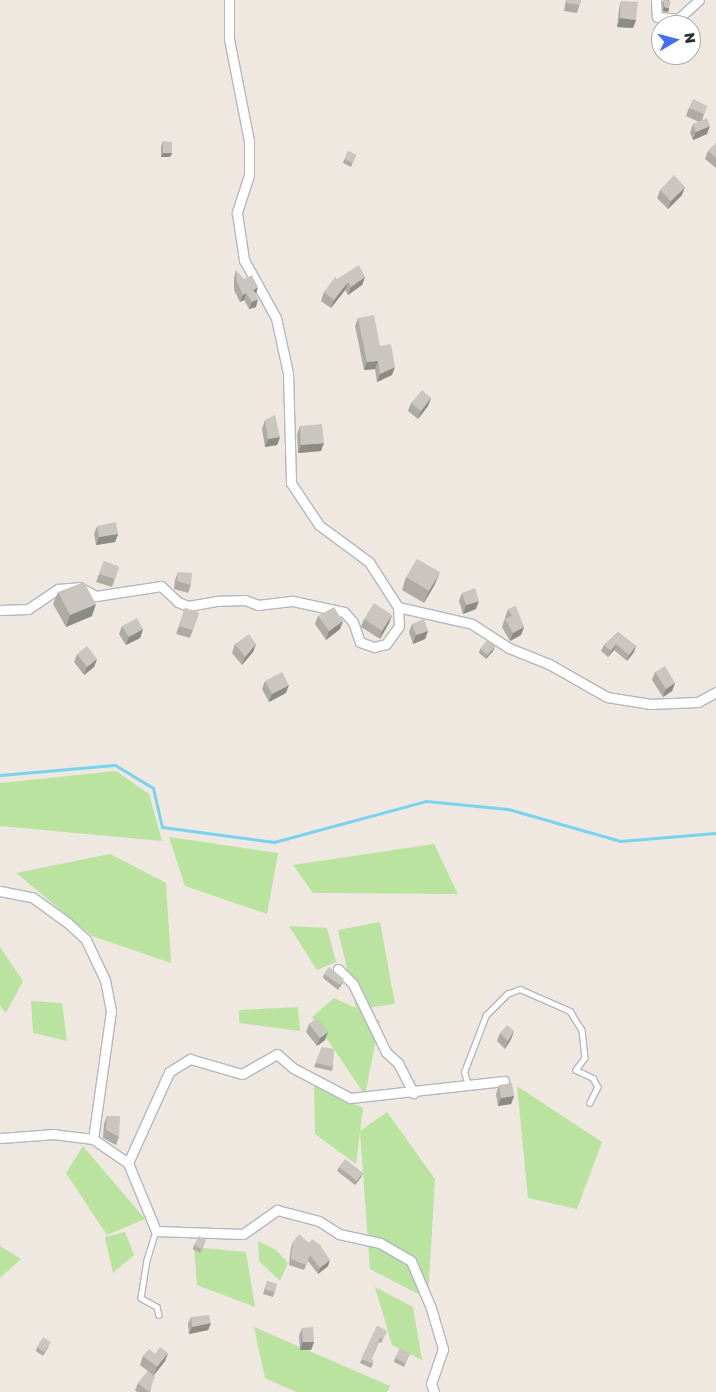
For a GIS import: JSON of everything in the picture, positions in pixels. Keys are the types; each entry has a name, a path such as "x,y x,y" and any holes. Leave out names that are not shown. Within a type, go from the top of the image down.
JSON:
{"street":[{"path":"0,610 28,609 58,589 79,587 96,596 161,586 178,602 188,606 215,601 245,600 258,606 293,601 344,612 353,622 360,642 374,647 386,644 399,626 398,607 369,562 319,525 291,483 288,374 276,318 244,260 237,213 249,175 249,141 229,39 230,0"},
{"path":"656,0 657,17 678,19 699,0"},
{"path":"398,607 472,624 509,648 549,664 607,696 650,704 698,702 716,692"},
{"path":"0,891 32,897 68,923 86,940 105,980 112,1011 93,1139"},
{"path":"338,969 353,984 386,1052 398,1063 413,1093"},
{"path":"128,1163 169,1072 190,1059 242,1074 277,1054 293,1068 350,1098 413,1093 504,1081"},
{"path":"0,1138 55,1134 93,1139 128,1163 156,1231 243,1234 277,1210 319,1221 339,1234 380,1243 411,1261 432,1308 444,1349 431,1384 434,1392"}],"lane":[{"path":"468,1085 464,1072 486,1015 507,994 520,989 570,1011 582,1030 585,1058 576,1070 593,1078 598,1087 590,1103"},
{"path":"156,1231 141,1298 157,1307 159,1315"}],"green space":[{"path":"116,771 149,794 162,841 0,826 0,783"},
{"path":"169,837 278,853 267,914 185,886"},
{"path":"434,844 458,894 313,893 293,865"},
{"path":"110,854 166,883 171,963 92,936 16,873"},
{"path":"380,922 395,1004 357,1009 380,1021 365,1095 312,1017 334,998 356,1008 338,930"},
{"path":"289,926 327,928 336,962 317,970"},
{"path":"0,947 23,981 6,1013 0,1006"},
{"path":"31,1001 62,1003 67,1041 33,1033"},
{"path":"298,1007 300,1031 239,1023 239,1010"},
{"path":"314,1085 363,1108 360,1131 387,1112 435,1179 428,1299 370,1269 360,1132 356,1164 315,1134"},
{"path":"517,1086 602,1142 577,1209 528,1198"},
{"path":"83,1146 145,1219 107,1235 66,1173"},
{"path":"125,1232 134,1255 113,1273 105,1237"},
{"path":"258,1241 276,1250 288,1263 280,1281 259,1261"},
{"path":"0,1246 21,1259 0,1278"},
{"path":"194,1247 246,1252 255,1307 197,1285"},
{"path":"375,1287 413,1307 422,1360 392,1345"},
{"path":"254,1327 390,1386 387,1392 296,1392 265,1378"}],"building":[{"path":"567,0 581,0 580,5 567,3"},
{"path":"664,0 671,1 669,8 664,7"},
{"path":"621,1 638,2 636,20 620,18"},
{"path":"693,99 707,106 704,114 689,108"},
{"path":"707,118 710,126 696,132 693,124"},
{"path":"163,141 172,142 172,153 163,153"},
{"path":"716,143 716,158 708,151"},
{"path":"348,151 356,155 353,163 345,159"},
{"path":"674,175 685,187 671,201 660,190"},
{"path":"359,265 365,277 351,287 348,282 334,300 324,292 335,277 337,279"},
{"path":"236,270 244,279 252,275 258,287 253,290 258,299 252,302 246,293 243,295 237,282"},
{"path":"374,315 380,346 391,344 395,367 380,374 378,361 367,362 358,318"},
{"path":"422,390 431,398 421,411 411,403"},
{"path":"275,415 280,437 268,439 265,420"},
{"path":"322,424 324,443 301,445 300,426"},
{"path":"116,522 118,534 99,537 97,526"},
{"path":"417,559 440,572 429,591 406,577"},
{"path":"104,561 119,567 115,579 99,574"},
{"path":"178,572 192,573 191,585 177,581"},
{"path":"84,582 96,604 70,615 58,592"},
{"path":"475,588 479,601 466,605 462,593"},
{"path":"374,603 392,615 382,631 364,619"},
{"path":"516,606 524,627 513,633 505,619 512,616 508,609"},
{"path":"334,607 343,621 329,631 318,616"},
{"path":"185,608 199,613 193,630 179,626"},
{"path":"137,618 143,629 129,637 122,626"},
{"path":"424,619 428,631 416,635 412,624"},
{"path":"618,632 636,646 629,655 616,644 611,651 604,645"},
{"path":"249,634 256,644 245,657 235,644"},
{"path":"487,640 495,646 488,655 480,649"},
{"path":"87,646 97,659 87,667 77,654"},
{"path":"665,666 675,683 666,689 655,672"},
{"path":"282,672 289,685 272,694 265,681"},
{"path":"329,967 344,979 340,985 324,974"},
{"path":"317,1018 328,1032 320,1038 309,1024"},
{"path":"507,1025 514,1031 508,1041 500,1033"},
{"path":"322,1047 334,1049 333,1067 316,1063"},
{"path":"512,1083 514,1096 501,1098 499,1085"},
{"path":"107,1116 120,1116 119,1137 106,1130"},
{"path":"345,1159 363,1173 357,1181 339,1167"},
{"path":"299,1234 309,1243 312,1239 320,1245 330,1260 320,1268 310,1255 306,1265 291,1259 293,1242"},
{"path":"199,1236 206,1240 201,1249 194,1245"},
{"path":"267,1281 277,1284 275,1292 264,1289"},
{"path":"209,1315 211,1323 192,1327 191,1317"},
{"path":"377,1326 387,1331 383,1339 380,1338 372,1357 373,1364 361,1359"},
{"path":"313,1327 314,1342 303,1342 302,1328"},
{"path":"43,1337 51,1342 44,1352 37,1347"},
{"path":"160,1347 168,1353 157,1367 143,1356 149,1349 155,1354"},
{"path":"400,1348 410,1353 405,1363 395,1358"},
{"path":"148,1371 155,1377 149,1392 138,1383"}],"waterway":[{"path":"0,775 115,765 153,788 162,827 274,842 426,801 508,809 620,841 716,833"}]}
